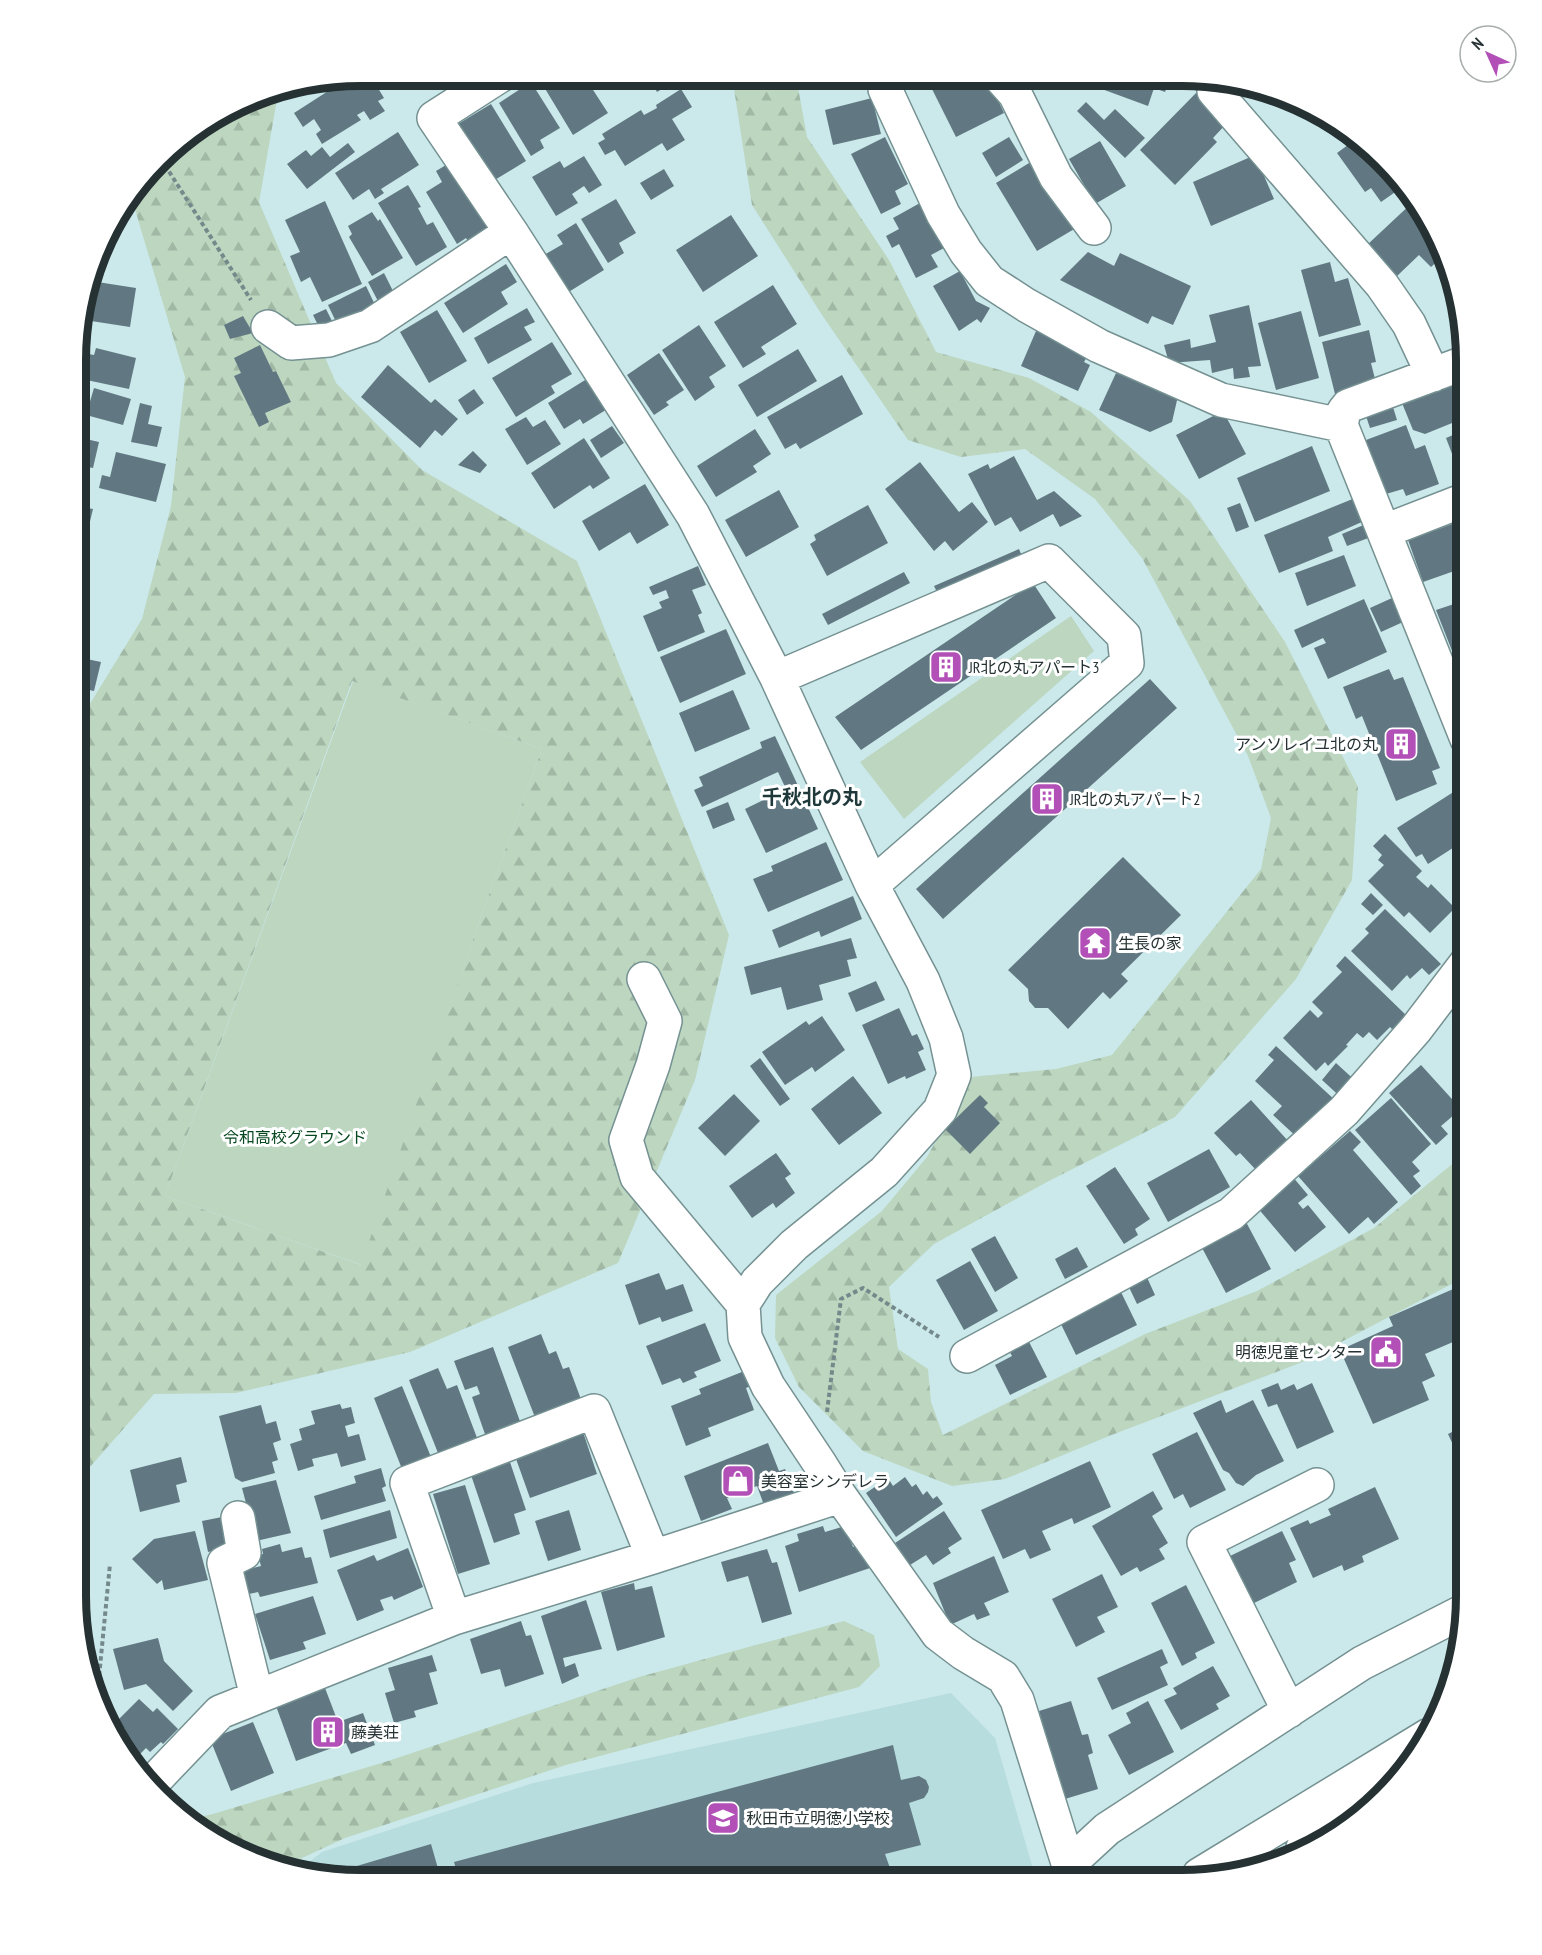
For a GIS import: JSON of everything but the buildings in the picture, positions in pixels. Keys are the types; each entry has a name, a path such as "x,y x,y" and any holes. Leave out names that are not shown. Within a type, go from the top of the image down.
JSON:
{"street":[{"path":"484,86 435,118 693,515 777,678 872,885 923,981 946,1038 954,1075 940,1110 915,1140 884,1172 794,1245 757,1282 743,1304 745,1337 768,1386 840,1496 938,1635 1003,1677 1017,1700 1070,1870"},
{"path":"885,86 943,214 966,252 989,281 1026,305 1099,346 1221,400 1341,425"},
{"path":"1008,86 1015,94 1056,177 1094,228"},
{"path":"1214,91 1382,285 1409,324 1433,375"},
{"path":"268,327 291,342 329,340 370,326 511,232"},
{"path":"1456,366 1348,406 1344,411 1341,425 1456,711"},
{"path":"1385,531 1456,503"},
{"path":"777,678 1049,561 1124,636 1127,663 872,885"},
{"path":"967,1356 1231,1214 1344,1111 1416,1029 1456,976"},
{"path":"644,979 665,1020 653,1065 626,1140 637,1177 743,1304"},
{"path":"454,1618 407,1483 594,1411 653,1557"},
{"path":"1289,1711 1204,1542 1317,1485"},
{"path":"156,1779 220,1712 454,1618 653,1557 840,1496"},
{"path":"238,1518 244,1552 224,1563 257,1697"},
{"path":"1073,1870 1107,1829 1362,1663 1456,1615"},
{"path":"1211,1868 1411,1747"}],"path":[{"path":"166,166 268,327"},
{"path":"820,1464 841,1299 863,1288 967,1356"},
{"path":"99,1679 110,1564"}],"shaded area":[{"name":"秋田市立明徳小学校","path":"951,1693 995,1738 1033,1870 360,1870 307,1864 322,1852 533,1783"}],"green space":[{"path":"734,86 798,86 807,137 889,260 936,352 1029,378 1091,412 1190,501 1285,642 1358,787 1352,880 1296,979 1175,1117 1047,1182 934,1244 889,1287 898,1349 928,1369 931,1402 943,1435 1145,1334 1257,1291 1374,1228 1456,1161 1456,1282 1305,1361 1109,1436 1005,1479 952,1486 863,1451 799,1387 775,1338 776,1295 882,1211 927,1157 971,1077 1056,1069 1112,1055 1261,869 1271,818 1248,756 1142,558 1095,499 1025,449 961,457 908,440 822,315 752,205"},
{"path":"277,98 259,202 336,383 422,470 577,561 729,935 695,1080 618,1263 410,1352 236,1393 154,1394 86,1471 86,710 142,619 171,506 185,377 134,205 166,166 193,142 238,114","holes":["352,681 542,749 480,919 361,1265 165,1196"]},
{"path":"1071,616 1094,651 904,819 860,762"},
{"name":"令和高校グラウンド","path":"353,681 542,749 480,919 362,1265 165,1196"},
{"path":"844,1621 874,1635 880,1666 859,1687 566,1765 345,1838 295,1861 255,1849 223,1833 199,1817 388,1761 639,1677"}],"place":[{"name":"JR北の丸アパート3","path":"946,667"},
{"name":"アンソレイユ北の丸","path":"1401,744"},
{"name":"JR北の丸アパート2","path":"1047,799"},
{"name":"生長の家","path":"1095,943"},
{"name":"明徳児童センター","path":"1386,1352"},
{"name":"美容室シンデレラ","path":"738,1481"},
{"name":"藤美荘","path":"328,1732"},
{"name":"秋田市立明徳小学校","path":"723,1818"}],"district":[{"name":"千秋北の丸","path":"812,797"}]}
